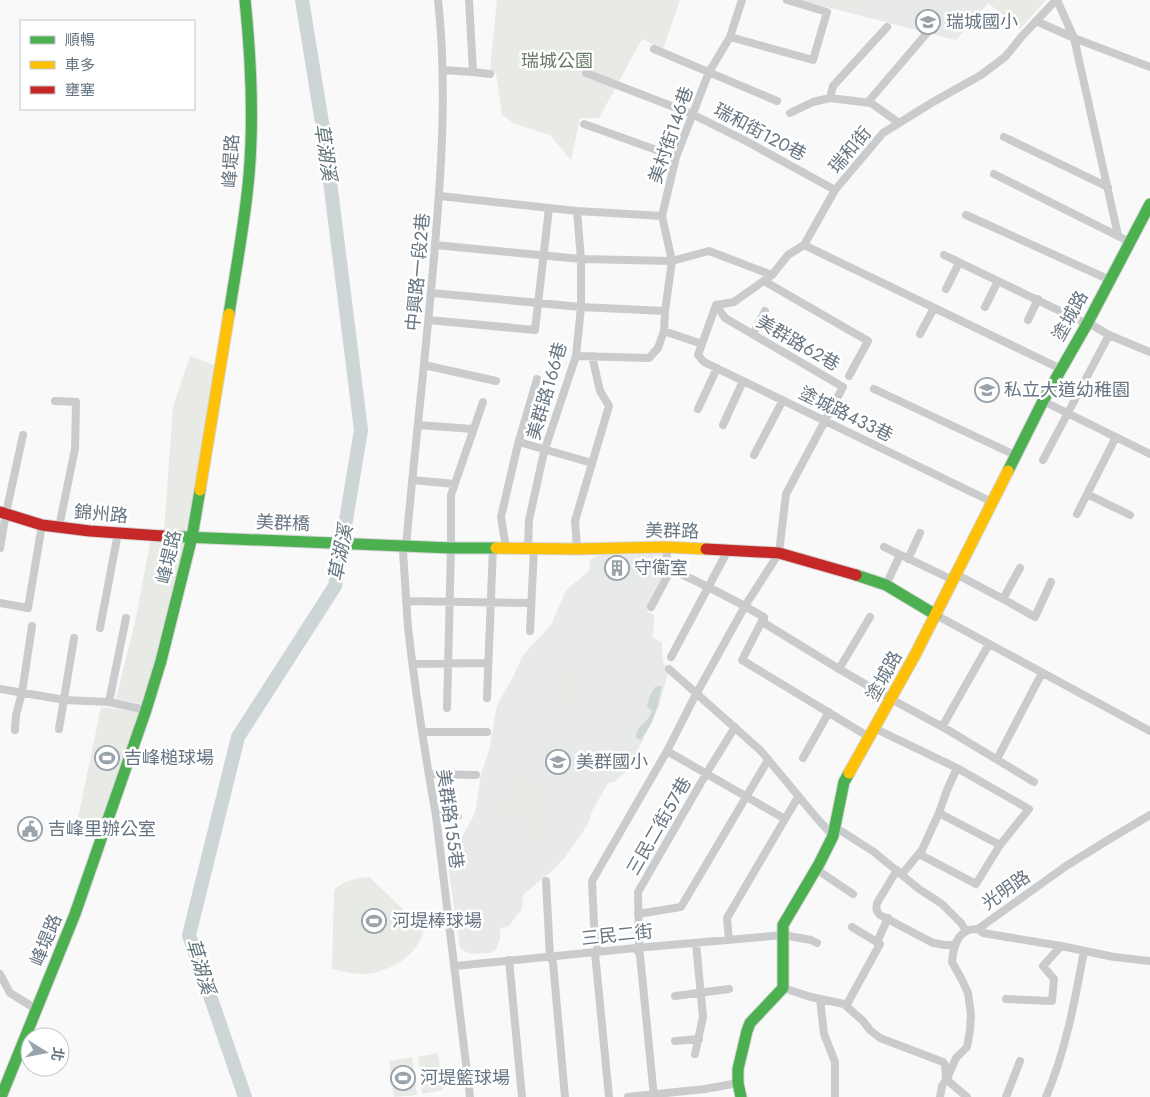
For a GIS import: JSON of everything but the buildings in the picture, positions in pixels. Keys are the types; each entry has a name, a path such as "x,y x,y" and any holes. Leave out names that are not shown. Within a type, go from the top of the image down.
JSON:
{"street":[{"name":"峰堤路","path":"1,1097 75,914 146,710 197,538 244,222 249,174 251,141 250,51 245,0"},
{"name":"中興路一段2巷","path":"406,546 440,196 443,70 438,0"},
{"path":"469,0 473,72"},
{"name":"美村街146巷","path":"576,356 649,358 658,348 664,331 672,261 662,216 676,157 709,72 730,37 742,0"},
{"path":"730,37 814,60 827,12 788,0"},
{"path":"1056,0 1074,38 1118,235"},
{"name":"瑞和街","path":"716,306 734,302 772,276 788,255 804,245 835,190 883,133 981,75 1005,57 1056,0"},
{"path":"1036,21 1150,68"},
{"path":"830,98 833,86 887,27"},
{"path":"868,102 928,33"},
{"path":"654,49 777,100"},
{"path":"443,70 490,74"},
{"name":"瑞和街120巷","path":"586,73 692,114 746,141 835,190"},
{"path":"790,114 812,102 830,98 871,103 899,123"},
{"path":"584,124 676,157"},
{"path":"1004,137 1108,187"},
{"path":"994,174 1130,242"},
{"path":"440,196 577,212 662,216"},
{"name":"塗城路","path":"783,988 783,925 816,869 834,831 844,782 936,615 1043,401 1150,204"},
{"path":"429,320 535,330 549,208"},
{"name":"美群路166巷","path":"530,631 531,548 529,520 545,449 576,356 582,307 581,259 577,212"},
{"name":"塗城路","path":"966,215 1110,280"},
{"path":"435,245 581,259 672,261 709,251 772,276"},
{"path":"804,245 1061,369"},
{"path":"944,254 1109,335 1149,351"},
{"path":"946,290 959,263"},
{"path":"764,281 868,341 849,376"},
{"path":"985,307 998,281"},
{"path":"432,293 538,304 665,311"},
{"path":"1028,320 1038,299"},
{"path":"664,331 702,344 716,306"},
{"name":"美群路62巷","path":"716,306 725,318 843,387 786,494 779,553"},
{"path":"920,334 934,308"},
{"path":"753,334 765,311"},
{"path":"1043,460 1109,335"},
{"name":"塗城路433巷","path":"702,344 698,355 704,362 992,502"},
{"path":"577,548 575,521 609,406 600,391 592,356"},
{"path":"424,365 496,381"},
{"path":"698,409 717,368"},
{"path":"506,548 501,517 519,442 538,379"},
{"path":"723,425 743,381"},
{"path":"874,389 1016,455"},
{"path":"754,455 783,400"},
{"path":"55,401 76,402 75,449 59,527"},
{"path":"1043,401 1150,454"},
{"path":"447,708 452,548 451,495 483,402"},
{"path":"418,425 473,429"},
{"path":"0,548 3,512 23,435"},
{"path":"1077,514 1116,437"},
{"path":"519,442 592,462"},
{"path":"412,480 455,484"},
{"path":"1087,494 1130,515"},
{"name":"錦州路","path":"3,512 42,525 118,533 197,538"},
{"path":"0,604 28,608 42,525"},
{"path":"100,628 118,533"},
{"path":"908,559 920,533"},
{"name":"美群橋","path":"197,538 394,545"},
{"name":"美群路","path":"394,545 452,548 666,547 779,553 871,579 886,585 936,615"},
{"name":"美群路155巷","path":"406,546 402,552 413,664 436,816 470,1097"},
{"path":"487,698 493,547"},
{"path":"651,607 668,575 666,547"},
{"path":"884,547 1003,599 1034,617 1052,582"},
{"path":"671,657 728,550"},
{"path":"609,1097 596,953 592,881 667,751 745,606 779,553"},
{"path":"886,585 900,555"},
{"path":"668,568 745,606 764,618 764,623 839,669 1034,782"},
{"path":"1003,599 1020,568"},
{"path":"406,601 531,603"},
{"path":"936,615 1150,731"},
{"path":"839,669 870,616"},
{"path":"109,702 126,618"},
{"path":"764,618 742,660 829,712 957,768 1028,808 1000,846 976,884 919,854"},
{"path":"15,730 32,626"},
{"path":"59,729 74,638"},
{"path":"942,727 989,644"},
{"path":"413,664 488,663"},
{"path":"669,669 761,751 815,816 834,831 874,852 906,879 942,904 966,931"},
{"path":"997,759 1042,673"},
{"path":"0,689 65,700 109,702 146,710"},
{"path":"803,758 829,712"},
{"name":"三民二街57巷","path":"653,1096 638,948 638,892 735,727"},
{"path":"423,732 487,732"},
{"path":"667,751 785,819"},
{"path":"638,914 681,907 768,760"},
{"path":"955,945 933,942 880,915 876,909 877,903 899,872 919,854 939,813 946,790 957,768"},
{"path":"429,774 476,775"},
{"path":"728,940 727,918 798,797"},
{"path":"939,813 1000,846"},
{"name":"光明路","path":"1150,815 1066,866 978,929 983,933 1114,957 1150,961"},
{"path":"436,816 458,816"},
{"path":"816,869 853,894"},
{"path":"546,881 550,957 553,962 565,1097"},
{"path":"877,942 888,918"},
{"path":"846,1006 880,944 852,927"},
{"path":"940,1097 942,1086 956,1058 967,1046 970,1030 971,1015 968,993 952,962 955,945 966,931 978,929"},
{"name":"三民二街","path":"455,966 782,935 815,940"},
{"path":"695,1054 703,1017 696,943"},
{"path":"1006,999 1052,1001 1054,979 1043,966 1061,946"},
{"path":"1046,1097 1056,1074 1072,1016 1084,951"},
{"path":"509,960 522,1097"},
{"path":"0,974 10,993 36,1009"},
{"path":"741,1097 738,1069 750,1023 783,988 841,1003 880,1038 943,1062 947,1079 967,1097"},
{"path":"675,996 729,989"},
{"path":"820,999 824,1034 835,1062 835,1097"},
{"path":"675,1041 698,1039"},
{"path":"1006,1097 1020,1061"},
{"path":"628,1097 653,1096 738,1083"}],"shaded area":[{"name":"瑞城國小","path":"799,0 991,0 956,40"},
{"name":"美群國小","path":"664,552 666,573 647,611 654,615 652,637 662,642 663,662 669,669 659,706 646,734 626,772 614,782 609,782 592,811 588,824 566,856 554,869 523,895 522,909 508,927 500,928 500,938 496,950 490,953 471,954 464,951 460,948 448,866 475,813 481,774 489,751 497,705 523,655 551,625 566,590 589,571 590,560 600,554 629,555"},
{"path":"662,686 651,724 640,741 636,737 637,731 652,712 647,707 649,698 655,687"}],"green space":[{"name":"瑞城公園","path":"497,0 680,0 663,49 642,39 599,118 580,118 571,160 550,135 515,124 502,115 496,74 490,69"},
{"path":"818,0 868,0 852,10"},
{"path":"991,0 1046,0 1020,29 988,3"},
{"path":"190,356 216,366 189,531 164,530 173,407"},
{"path":"151,538 188,544 173,602 142,704 116,699 136,617"},
{"path":"570,674 580,678 584,688 580,698 570,702 560,698 556,688 560,678"},
{"name":"吉峰槌球場","path":"101,707 139,712 102,825 78,818"},
{"path":"515,772 550,789 536,819 534,819 537,825 541,818 547,822 497,930 491,927 496,917 482,920 471,916 465,908 458,889 496,815 506,809 499,807","holes":["516,818 526,824 531,840 502,906 489,913 476,911 469,901 469,886 498,825 506,819"]},
{"name":"河堤棒球場","path":"369,877 424,929 421,939 409,955 382,970 363,974 332,969 334,890 350,880"},
{"name":"河堤籃球場","path":"438,1053 443,1090 422,1094 418,1057"},
{"name":"河堤籃球場","path":"412,1057 417,1095 394,1097 389,1061"}],"waterway":[{"name":"草湖溪","path":"245,1097 189,935 238,737 335,586 361,430 325,141 302,0"}],"traffic: fast":[{"path":"229,314 245,210 251,153 251,88 245,0"},
{"path":"1008,471 1043,401 1087,324 1150,204"},
{"path":"1,1097 75,914 146,710 161,661 192,537 200,490"},
{"path":"162,536 451,548 496,548"},
{"path":"856,575 886,585 936,615"},
{"path":"741,1097 738,1069 747,1031 750,1023 783,988 783,925 819,864 833,836 844,782 849,773"}],"traffic: slow":[{"path":"200,490 229,314"},
{"path":"849,773 915,655 1008,471"},
{"path":"496,548 665,547 706,549"}],"traffic: jam":[{"path":"0,512 42,525 90,531 162,536"},
{"path":"706,549 779,553 856,575"}],"place":[{"name":"瑞城國小","path":"928,22"},
{"name":"私立大道幼稚園","path":"987,390"},
{"name":"守衛室","path":"617,568"},
{"name":"吉峰槌球場","path":"107,758"},
{"name":"美群國小","path":"558,762"},
{"name":"吉峰里辦公室","path":"30,829"},
{"name":"河堤棒球場","path":"374,921"},
{"name":"河堤籃球場","path":"403,1078"}]}
